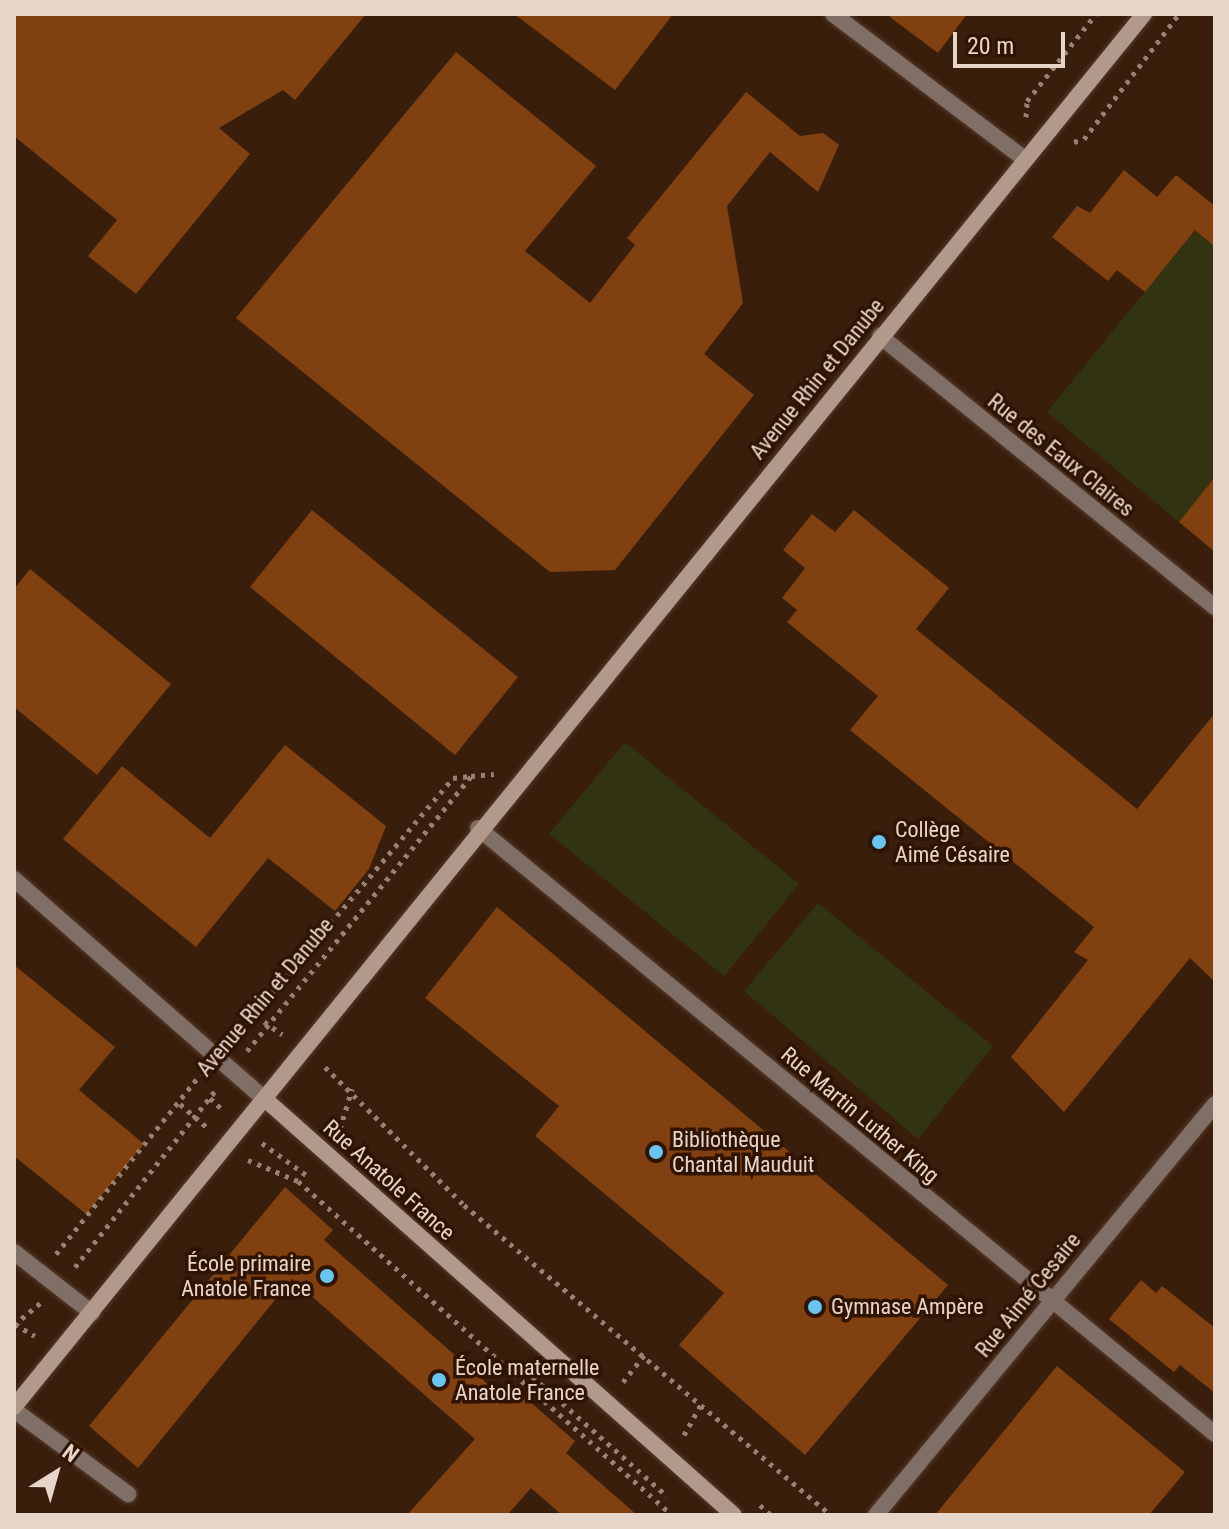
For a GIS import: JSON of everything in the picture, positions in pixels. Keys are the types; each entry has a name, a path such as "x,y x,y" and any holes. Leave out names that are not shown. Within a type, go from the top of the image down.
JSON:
{"street":[{"path":"833,14 1022,157"},
{"name":"Avenue Rhin et Danube","path":"14,1408 266,1100 478,828 880,336 1022,157 1144,14"},
{"name":"Rue des Eaux Claires","path":"880,336 1215,607"},
{"name":"Rue Martin Luther King","path":"478,828 1215,1434"},
{"name":"Rue Anatole France","path":"14,879 734,1515"},
{"name":"Rue Aimé Cesaire","path":"876,1515 1215,1104"},
{"path":"14,1252 92,1313"},
{"path":"14,1408 128,1494"}],"path":[{"path":"1022,157 1027,101 1096,14"},
{"path":"41,1273 180,1104 216,1055 256,1016 453,778 524,772"},
{"name":"Avenue Rhin et Danube","path":"14,1325 59,1287 471,776"},
{"path":"256,1016 352,1088 464,1205 702,1403 822,1512 831,1515"},
{"path":"210,1098 243,1128 316,1182"},
{"path":"180,1104 228,1146 298,1181 672,1515"},
{"path":"340,1203 677,1505"},
{"path":"14,1325 35,1336"},
{"path":"682,1439 702,1403"},
{"path":"758,1503 771,1515"}],"shaded area":[{"path":"1195,230 1215,247 1215,477 1179,522 1047,412"},
{"path":"625,742 799,884 724,976 549,834"},
{"path":"818,903 993,1046 918,1139 744,991"}],"building":[{"path":"14,14 366,14 295,100 283,90 219,128 250,154 136,294 88,256 117,220 14,136"},
{"path":"514,14 673,14 615,90"},
{"path":"886,14 967,14 938,53"},
{"path":"456,52 596,166 525,251 590,303 635,245 627,238 746,92 800,136 823,133 839,145 818,192 770,152 727,206 743,303 704,354 754,395 615,570 550,572 236,318"},
{"path":"1124,170 1157,197 1176,175 1215,206 1215,247 1195,230 1145,292 1117,270 1108,281 1052,237 1077,206 1090,213"},
{"path":"1215,477 1215,552 1179,522"},
{"path":"312,510 518,677 455,755 250,587"},
{"path":"854,510 949,588 916,629 1137,809 1215,713 1215,982 1190,958 1064,1112 1011,1057 1088,960 1074,952 1094,927 850,730 878,696 787,622 797,610 782,598 805,568 783,550 812,514 835,532"},
{"path":"30,569 171,684 97,775 14,707 14,589"},
{"path":"285,745 386,826 369,869 335,911 268,858 196,947 63,839 122,766 210,838"},
{"path":"497,907 948,1285 805,1455 679,1345 724,1293 535,1136 559,1106 425,998"},
{"path":"14,965 115,1047 79,1090 144,1144 86,1214 14,1156"},
{"path":"285,1187 333,1230 324,1240 507,1401 517,1390 575,1441 566,1453 637,1515 562,1515 531,1488 507,1515 407,1515 475,1439 292,1279 138,1468 89,1426"},
{"path":"1141,1280 1156,1293 1162,1286 1215,1328 1215,1393 1180,1365 1174,1372 1109,1319"},
{"path":"1057,1366 1185,1472 1149,1515 935,1515"}],"place":[{"name":"Collège Aimé Césaire","path":"879,842"},
{"name":"Bibliothèque Chantal Mauduit","path":"656,1152"},
{"name":"École primaire Anatole France","path":"327,1276"},
{"name":"Gymnase Ampère","path":"815,1307"},
{"name":"École maternelle Anatole France","path":"439,1380"}]}
